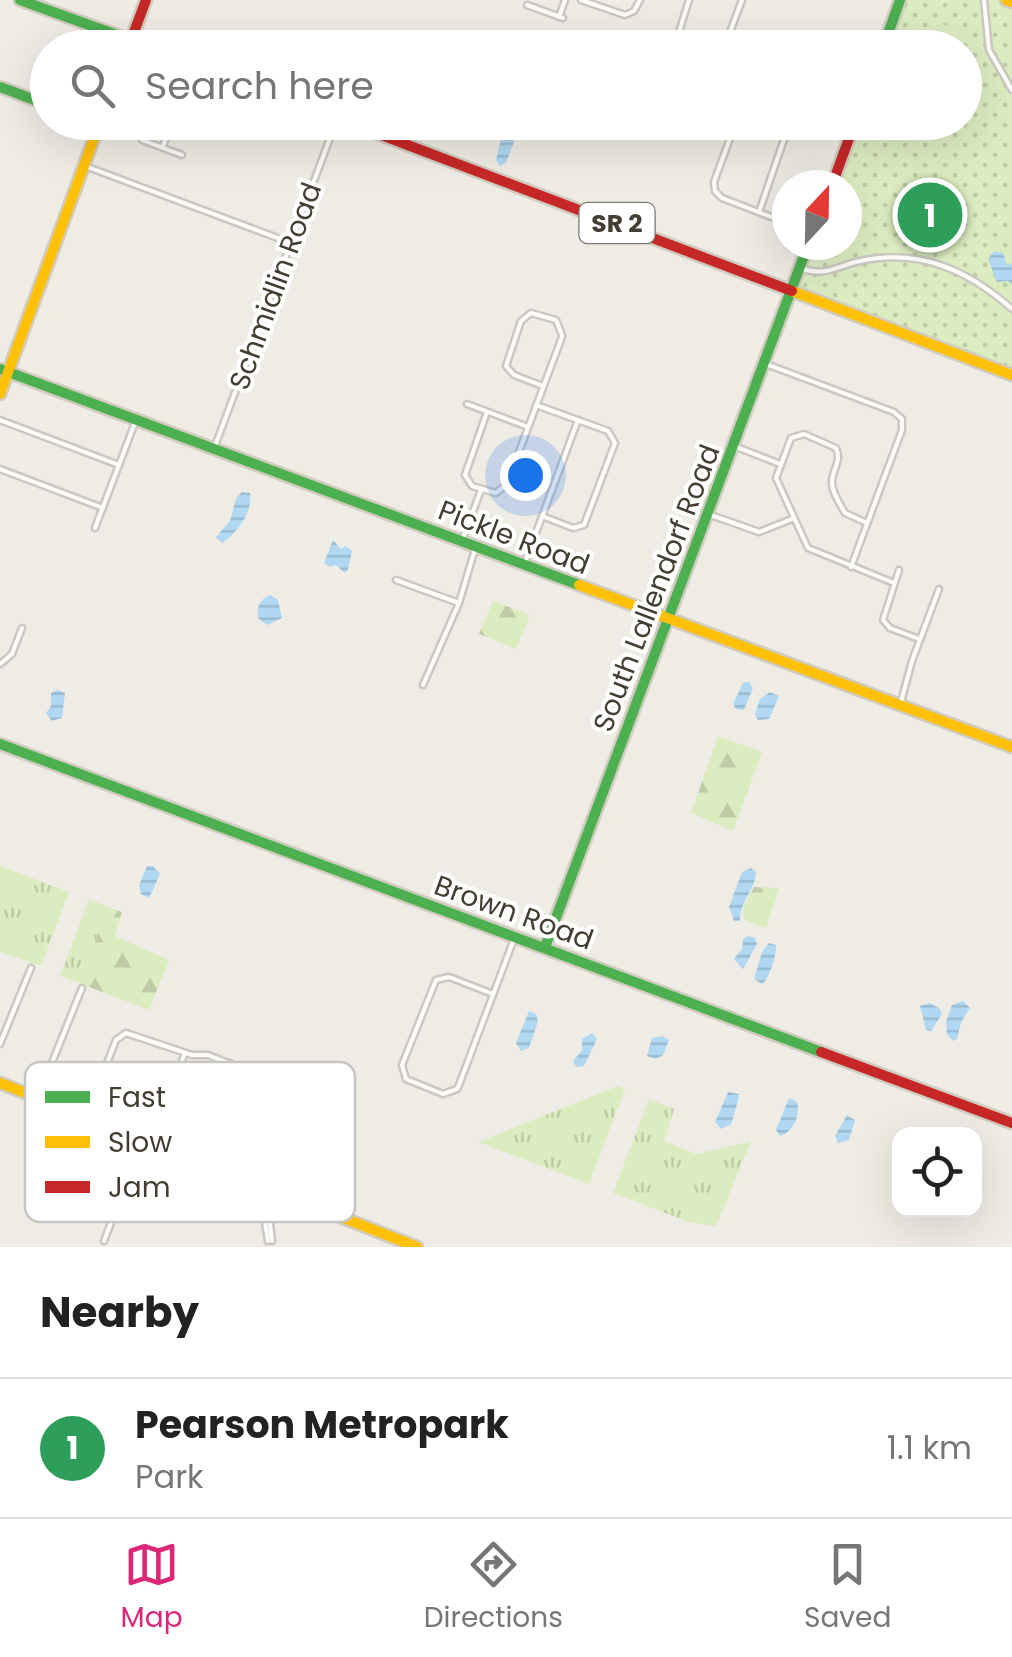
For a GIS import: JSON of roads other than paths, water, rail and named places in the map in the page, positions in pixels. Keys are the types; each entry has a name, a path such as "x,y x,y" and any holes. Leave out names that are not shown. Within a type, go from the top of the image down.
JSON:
{"main road":[{"path":"20,0 96,30"},
{"path":"137,30 146,0"},
{"path":"889,30 900,0"},
{"path":"0,87 30,98"},
{"path":"0,394 4,370 92,140"},
{"name":"SR 2","path":"394,140 1012,374"},
{"path":"837,170 848,140"},
{"name":"South Lallendorf Road","path":"546,948 802,260"},
{"name":"Pickle Road","path":"4,370 1012,747"},
{"name":"Brown Road","path":"0,744 1012,1122"},
{"path":"0,1083 25,1093"},
{"path":"348,1222 417,1247"}],"street":[{"path":"527,5 561,18 566,0"},
{"path":"581,0 625,15 635,10 640,0"},
{"path":"680,30 689,0"},
{"path":"731,30 742,0"},
{"path":"984,0 989,50 1012,90"},
{"path":"142,140 182,155"},
{"path":"163,148 166,140"},
{"name":"Schmidlin Road","path":"214,449 329,140"},
{"path":"730,140 714,188 722,198 772,217"},
{"path":"759,212 784,140"},
{"path":"84,166 291,243"},
{"path":"799,268 820,274 874,258 922,259 969,276 1012,308"},
{"path":"487,412 465,473 468,482 496,493 504,489 544,386 563,332 558,321 534,312 524,317 506,362 512,374 544,386"},
{"path":"765,363 894,412 902,420 902,430 851,567"},
{"path":"466,404 528,427"},
{"path":"536,405 606,431 613,436 614,448 586,523 573,528 542,516"},
{"path":"0,420 118,465"},
{"path":"95,528 136,420"},
{"path":"524,564 578,420"},
{"path":"867,524 844,513 832,488 840,459 834,445 796,434 788,442 777,481 809,550 894,583"},
{"path":"734,446 780,464"},
{"path":"0,470 103,508"},
{"path":"462,541 481,490"},
{"path":"708,514 761,532 794,518"},
{"path":"423,684 459,603 476,546"},
{"path":"899,570 883,620 890,628 920,640"},
{"path":"396,580 459,603"},
{"path":"900,705 939,588"},
{"path":"0,664 12,654 22,628"},
{"path":"493,994 449,978 436,980 402,1074 410,1082 452,1094 458,1086 493,994 515,936"},
{"path":"0,1044 30,968"},
{"path":"52,1062 82,988"},
{"path":"108,1062 118,1038 128,1032 185,1053 224,1062"},
{"path":"181,1062 185,1053"},
{"path":"104,1241 111,1222"},
{"path":"267,1222 270,1241"}],"water":[{"path":"501,140 515,140 506,163 500,166 496,160"},
{"path":"994,251 1003,253 1007,266 1012,263 1012,285 1008,281 997,282 988,259"},
{"path":"242,492 250,493 247,514 222,543 216,537 230,521 236,498"},
{"path":"333,540 341,549 346,546 352,551 345,573 336,565 324,563"},
{"path":"270,595 278,600 282,618 267,625 259,619 258,611 261,601"},
{"path":"749,682 753,688 744,710 736,709 733,704 743,683"},
{"path":"770,692 779,696 769,719 758,720 755,714 760,699"},
{"path":"51,693 65,693 62,718 52,721 46,713 51,706"},
{"path":"147,866 153,866 160,874 149,898 141,894 139,885"},
{"path":"751,868 756,872 755,879 740,921 734,921 729,907 742,872"},
{"path":"748,936 755,938 757,944 743,969 734,959"},
{"path":"769,943 776,945 775,954 762,984 754,979"},
{"path":"963,1001 970,1008 953,1041 947,1034 946,1022 952,1005"},
{"path":"930,1003 942,1014 931,1031 926,1030 920,1006"},
{"path":"529,1011 536,1014 538,1021 529,1048 521,1051 516,1043"},
{"path":"592,1033 597,1039 584,1066 576,1067 573,1061 582,1050 582,1039"},
{"path":"663,1036 669,1040 663,1055 656,1059 647,1056 652,1038"},
{"path":"728,1092 739,1096 731,1124 721,1129 715,1122"},
{"path":"789,1098 797,1102 797,1117 789,1131 780,1136 776,1130"},
{"path":"847,1115 855,1120 849,1140 838,1143 835,1136"}],"place":[{"name":"Pearson Metropark","path":"930,215"}]}
